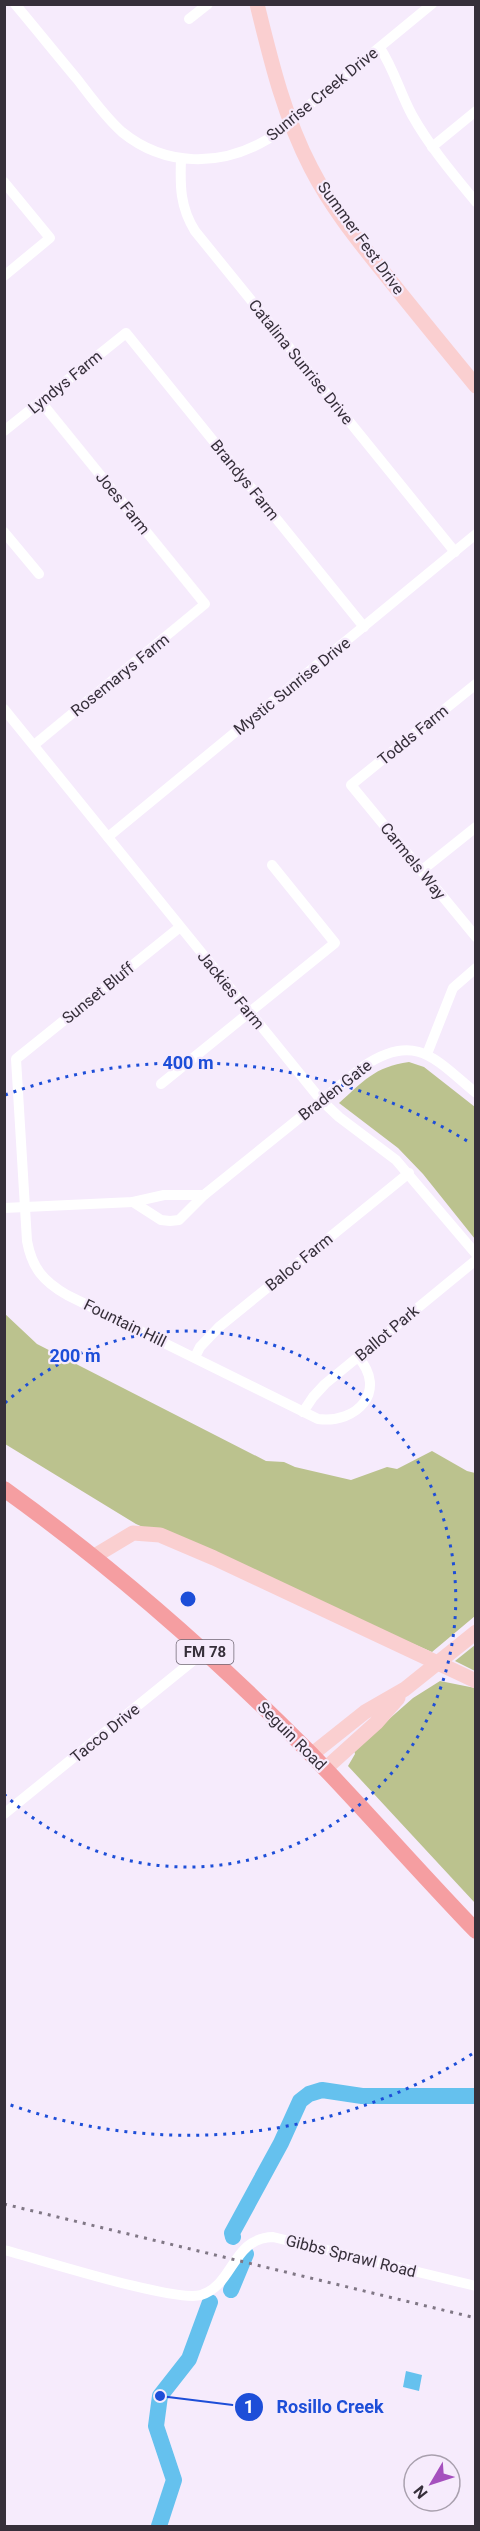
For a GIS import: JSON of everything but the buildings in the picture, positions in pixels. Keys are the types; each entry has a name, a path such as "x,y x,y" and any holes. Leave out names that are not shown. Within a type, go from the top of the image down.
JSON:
{"main road":[{"name":"Seguin Road","path":"4,1489 93,1557 205,1652 325,1769 476,1931"}],"street":[{"name":"Sunrise Creek Drive","path":"15,4 113,124 144,146 182,159 217,159 245,151 268,139 432,4"},
{"path":"189,19 208,4"},
{"name":"Summer Fest Drive","path":"257,4 290,122 311,168 334,207 476,386"},
{"path":"380,48 392,67 412,114 432,147 476,202"},
{"path":"432,147 476,111"},
{"name":"Catalina Sunrise Drive","path":"182,159 180,180 182,207 195,231 455,552"},
{"path":"4,182 50,238 4,276"},
{"name":"Lyndys Farm","path":"4,431 126,333"},
{"name":"Brandys Farm","path":"126,333 364,627"},
{"name":"Joes Farm","path":"41,402 205,604"},
{"path":"4,532 39,574"},
{"name":"Mystic Sunrise Drive","path":"108,837 476,534"},
{"name":"Rosemarys Farm","path":"34,746 205,604"},
{"name":"Todds Farm","path":"351,785 476,684"},
{"name":"Jackies Farm","path":"4,709 321,1100 339,1117 396,1160 476,1254"},
{"name":"Carmels Way","path":"351,785 476,938"},
{"path":"421,871 476,826"},
{"path":"161,1084 335,944 272,865"},
{"name":"Sunset Bluff","path":"16,1059 180,927"},
{"path":"476,968 453,988 427,1054 476,1094"},
{"name":"Braden Gate","path":"133,1202 160,1220 179,1220 204,1195 378,1057 409,1050 427,1054"},
{"name":"Fountain Hill","path":"16,1059 29,1254 33,1266 51,1286 318,1419 343,1418 363,1402 371,1388 370,1375 358,1357"},
{"name":"Baloc Farm","path":"195,1357 200,1347 219,1327 409,1173"},
{"path":"4,1208 133,1202 164,1196 204,1195"},
{"name":"Ballot Park","path":"303,1412 325,1384 476,1260"},
{"path":"93,1557 133,1533 160,1535 476,1681"},
{"path":"311,1755 365,1712 405,1689 476,1632"},
{"name":"Tacco Drive","path":"4,1814 205,1652"},
{"path":"325,1769 376,1723 405,1689"},
{"name":"Gibbs Sprawl Road","path":"4,2250 148,2289 186,2296 201,2295 216,2287 232,2263 248,2246 260,2239 273,2237 476,2286"}],"green space":[{"path":"409,1062 424,1067 475,1107 475,1239 423,1174 398,1148 339,1103 378,1071"},
{"path":"4,1313 37,1344 266,1461 284,1462 295,1467 351,1480 387,1467 397,1469 432,1451 467,1471 475,1473 475,1616 432,1652 136,1524 5,1444"},
{"path":"475,1645 475,1671 455,1661"},
{"path":"440,1681 475,1688 475,1903 348,1766 355,1754 354,1750 413,1698"}],"water":[{"path":"406,2371 422,2375 419,2391 403,2387"}],"waterway":[{"path":"233,2237 232,2233 281,2143 300,2101 309,2094 322,2090 362,2096 476,2096"},
{"path":"231,2290 246,2254"},
{"path":"159,2526 174,2480 156,2426 160,2396 189,2359 210,2302"}],"railway":[{"path":"4,2204 476,2318"}],"place":[{"name":"Rosillo Creek","path":"160,2396"}]}
